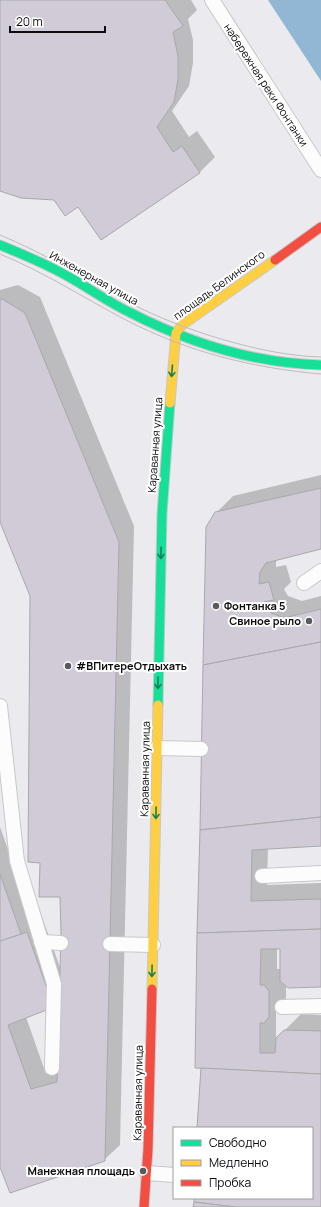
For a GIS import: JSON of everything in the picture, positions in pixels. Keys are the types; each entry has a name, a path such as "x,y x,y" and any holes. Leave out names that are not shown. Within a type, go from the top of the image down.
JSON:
{"street":[{"name":"площадь Белинского","path":"321,227 182,325 176,333 249,356 282,362 321,365"},
{"name":"Инженерная улица","path":"0,245 51,267 130,312 176,333"},
{"name":"Караванная улица","path":"144,1207 147,1173 153,945 162,514 176,333"}],"lane":[{"name":"набережная реки Фонтанки","path":"212,0 321,170"},
{"path":"304,583 321,571"},
{"path":"0,706 17,861 54,984 52,1068"},
{"path":"157,748 201,749"},
{"path":"262,876 321,873"},
{"path":"41,942 61,943"},
{"path":"110,944 153,945"},
{"path":"282,1007 321,1006"},
{"path":"147,1173 173,1175"}],"water":[{"path":"268,0 321,0 321,81"}],"building":[{"path":"0,0 165,0 183,26 173,32 178,56 178,79 174,102 157,127 173,152 182,146 200,173 101,240 78,207 65,216 54,200 21,198 0,191"},
{"path":"2,299 25,313 119,542 105,1161 10,1193 0,1167 0,941 27,932 49,994 49,1009 8,1025 31,1089 57,1082 61,934 60,897 39,897 40,863 28,862 30,596 0,522 0,300"},
{"path":"321,488 321,549 266,563 260,572 259,584 269,582 274,600 264,602 271,613 284,618 321,609 321,642 203,665 206,527 215,512"},
{"path":"321,642 321,817 200,830 203,665"},
{"path":"321,817 321,846 252,850 251,901 321,899 321,929 197,933 200,830"},
{"path":"0,874 21,934 0,941"},
{"path":"321,929 321,987 288,988 280,981 280,949 261,949 260,985 264,985 269,991 269,1017 264,1023 260,1023 260,1053 275,1053 276,1038 284,1030 321,1031 321,1074 195,1068 197,933"},
{"path":"201,1068 321,1074 321,1207 235,1207 194,1202 194,1199 313,1199 313,1127 197,1127"},
{"path":"194,1202 235,1207 193,1207"}],"tram line":[{"path":"0,235 51,259 132,304 175,323 249,347 299,356 321,357"},
{"path":"0,254 48,277 126,320 197,350 270,368 321,374"}],"traffic: fast":[{"path":"0,245 52,268 121,308 198,342 247,356 321,365"},
{"path":"158,705 162,514 170,403"}],"traffic: slow":[{"path":"170,403 176,333 182,325 275,260"},
{"path":"152,989 158,705"}],"traffic: jam":[{"path":"275,260 321,227"},
{"path":"144,1207 148,1149 152,989"}],"place":[{"name":"Фонтанка 5","path":"216,606"},
{"name":"Свиное рыло","path":"309,621"},
{"name":"#ВПитереОтдыхать","path":"68,666"},
{"name":"Манежная площадь","path":"143,1171"}]}
